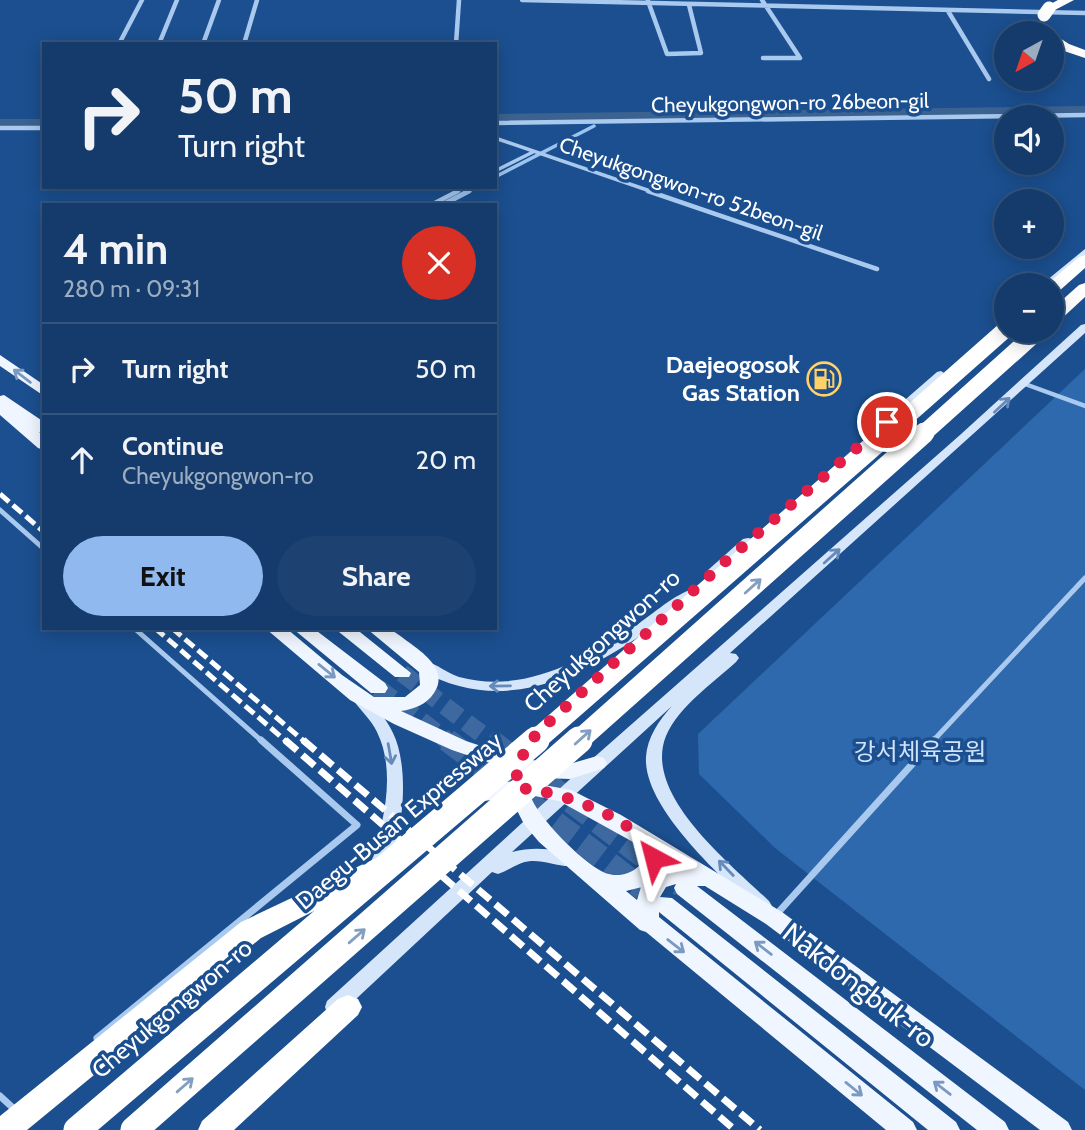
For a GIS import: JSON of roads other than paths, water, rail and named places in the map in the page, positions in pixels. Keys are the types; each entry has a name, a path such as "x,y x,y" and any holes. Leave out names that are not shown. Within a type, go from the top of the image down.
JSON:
{"highway":[{"path":"1045,21 1046,12 1068,0"},
{"path":"1064,46 1085,54"},
{"path":"1064,278 1085,260"},
{"path":"1064,307 1085,288"},
{"name":"Daegu-Busan Expressway","path":"77,1130 605,681 994,340"},
{"path":"134,1130 431,872 1025,343"},
{"path":"8,1117 251,930 379,866"},
{"path":"213,1130 348,1007"}],"main road":[{"path":"1060,273 1085,252"},
{"path":"197,1130 453,900 597,764 790,594 1085,327"},
{"name":"Cheyukgongwon-ro","path":"537,733 727,560 994,330"},
{"path":"0,359 42,390"},
{"path":"0,398 42,427"},
{"path":"0,407 42,443"},
{"path":"378,630 425,666 457,682 477,686 525,684 583,664 691,594"},
{"path":"774,918 671,808 656,780 652,757 657,738 672,715 768,623 790,594"},
{"path":"277,630 358,695 426,731 589,806 774,918 1059,1130"},
{"path":"304,630 378,688"},
{"path":"346,630 402,673"},
{"path":"358,695 389,705 408,704 421,699 430,685 431,676 425,666"},
{"path":"358,695 387,737 395,782 385,847 379,866"},
{"path":"537,733 522,753 513,772 522,805 534,824 649,924 904,1130"},
{"path":"440,816 513,772 568,772 597,764"},
{"name":"Cheyukgongwon-ro","path":"67,1130 440,816 513,772"},
{"path":"594,878 625,883 650,867 654,858 651,849 637,835"},
{"path":"348,1007 453,900 510,858 549,854 573,860"},
{"path":"649,924 646,896 656,883 668,877 684,876 710,880"},
{"name":"Nakdongbuk-ro","path":"685,888 996,1130"},
{"path":"664,904 947,1130"}],"street":[{"path":"121,42 142,0"},
{"path":"160,42 177,0"},
{"path":"204,42 219,0"},
{"path":"245,42 257,0"},
{"path":"456,42 459,0"},
{"path":"522,0 1085,13"},
{"path":"762,0 800,58 763,58"},
{"path":"649,2 667,54 701,53 689,5"},
{"path":"948,11 989,79"},
{"name":"Cheyukgongwon-ro 26beon-gil","path":"497,122 1085,115"},
{"path":"0,128 42,128"}],"lane":[{"name":"Cheyukgongwon-ro 52beon-gil","path":"497,139 877,269"},
{"path":"497,170 533,152"},
{"path":"435,203 461,189"},
{"path":"1025,383 1085,406"},
{"path":"0,510 42,547"},
{"path":"774,918 861,818 1085,578"},
{"path":"88,1045 357,825 136,630"},
{"path":"0,1096 8,1117"},
{"path":"8,1117 23,1098"}],"waterway":[{"path":"497,118 1085,110"},
{"path":"608,119 614,116"},
{"path":"0,123 42,123"},
{"path":"497,176 594,126"},
{"path":"466,192 472,189"},
{"path":"446,203 469,191"}],"tunnel":[{"path":"402,673 492,742"},
{"path":"378,688 449,742"},
{"path":"447,740 643,889"},
{"path":"490,740 682,886"}],"railway":[{"path":"0,494 42,530"},
{"path":"157,630 287,742"},
{"path":"174,630 305,742"},
{"path":"285,740 735,1130"},
{"path":"303,740 760,1130"}],"place":[{"name":"Daejeogosok Gas Station","path":"824,379"}],"park label":[{"name":"강서체육공원","path":"920,752"}]}
